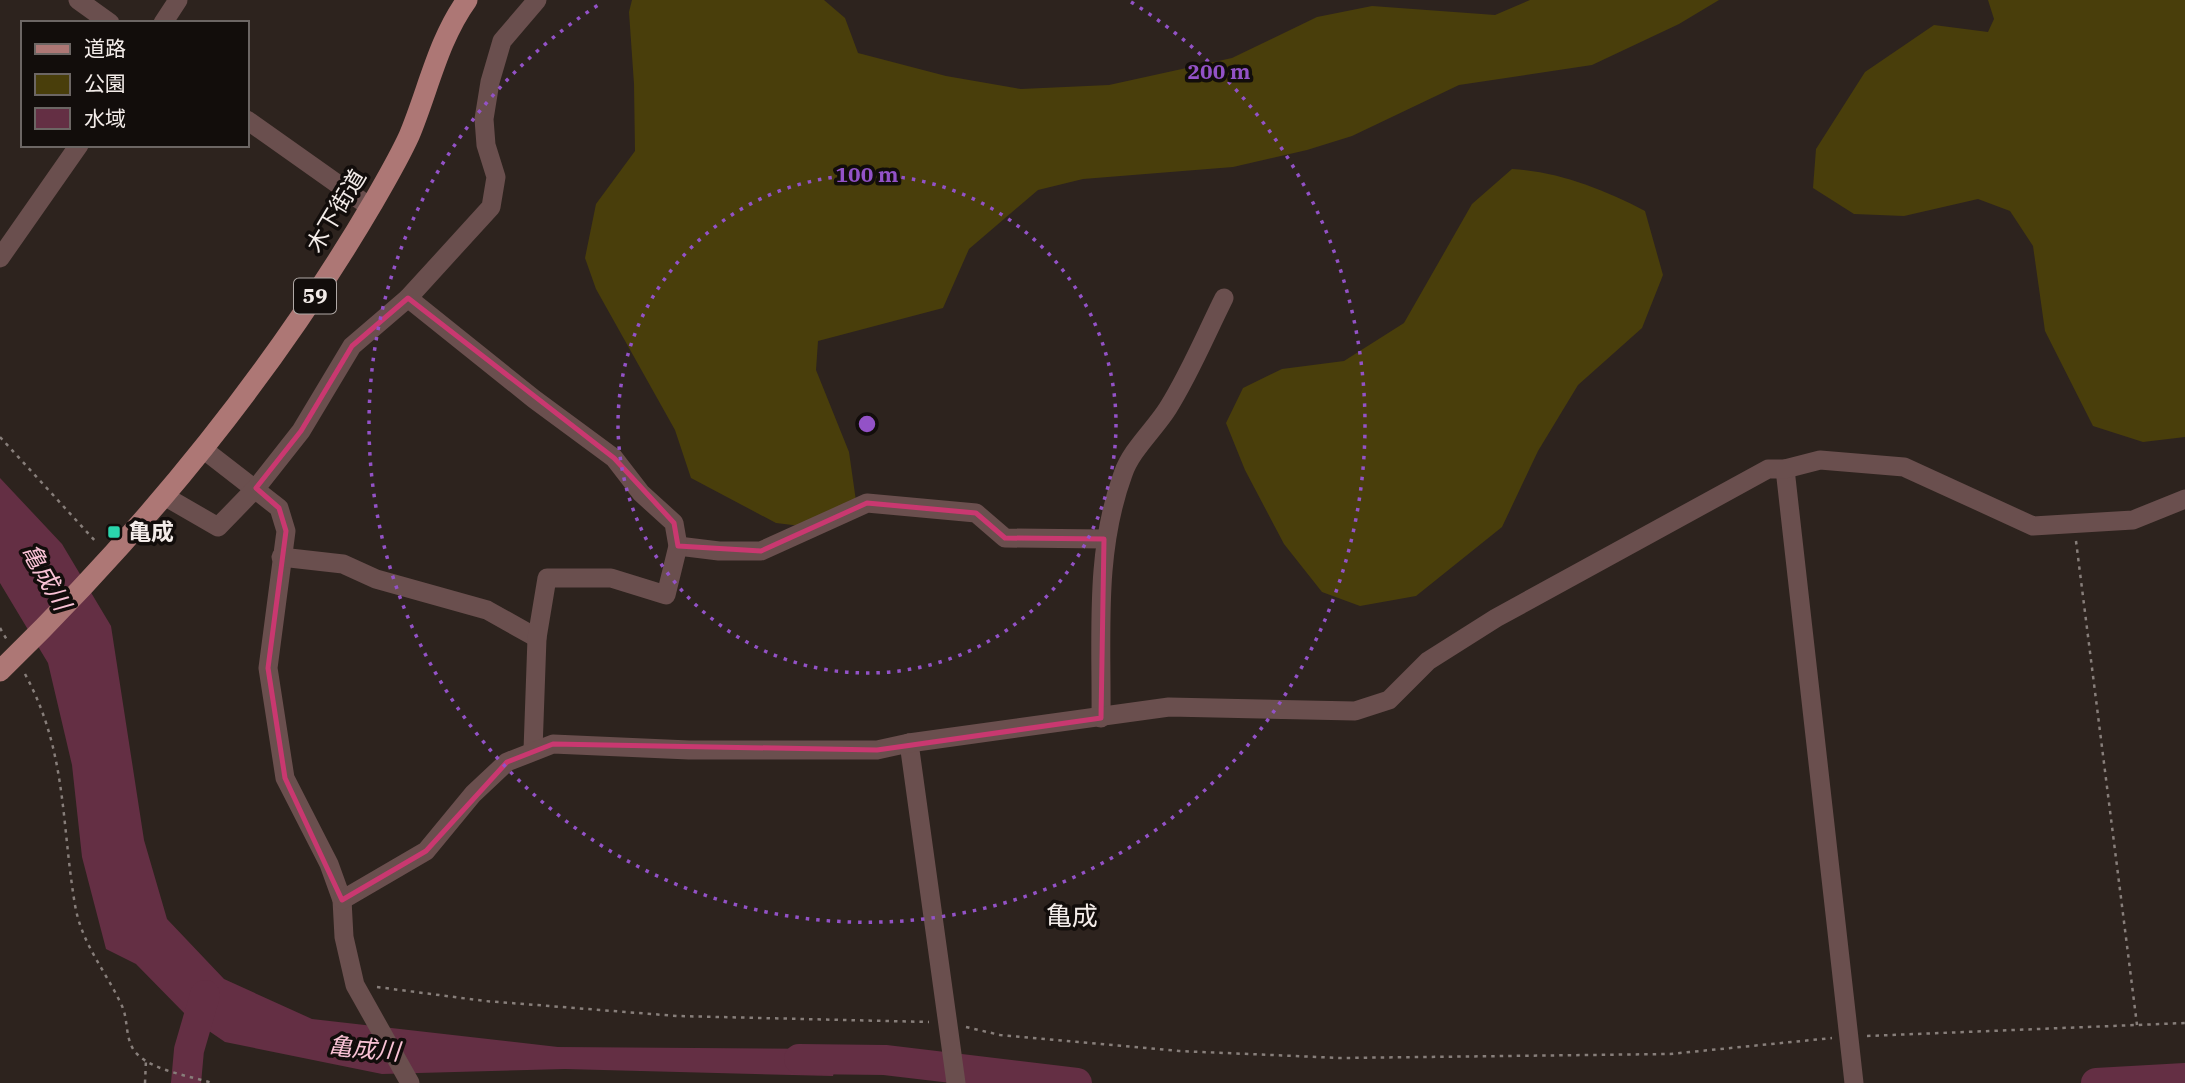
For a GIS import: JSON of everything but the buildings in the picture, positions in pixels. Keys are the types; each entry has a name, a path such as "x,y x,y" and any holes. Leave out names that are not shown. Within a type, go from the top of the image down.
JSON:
{"main road":[{"name":"木下街道","path":"108,558 166,497 307,308 370,208 409,135 447,36 467,0"},
{"name":"59","path":"8,664 108,558"}],"street":[{"path":"78,0 107,21"},
{"path":"164,21 178,0"},
{"path":"166,497 218,527 256,488 301,431 352,345 408,298 491,207 496,177 486,145 484,119 490,82 502,41 537,0"},
{"path":"248,121 370,208"},
{"path":"0,258 78,147"},
{"path":"408,298 614,458 640,493 674,523 678,546 666,595 611,578 547,578 537,638 533,750"},
{"path":"1101,718 1104,539 1124,471 1169,407 1224,298"},
{"path":"203,449 279,508 286,531 268,668 285,778 329,864 342,900 344,937 359,992 410,1083"},
{"path":"342,900 426,851 474,794 507,762 553,744 689,750 877,750 909,743 1169,707 1355,711 1389,700 1427,661 1496,618 1768,470 1785,469 1820,460 1904,467 2033,526 2133,520 2185,499"},
{"path":"1785,469 1854,1083"},
{"path":"678,546 719,551 761,551 867,503 976,513 1005,538 1104,539"},
{"path":"281,557 343,564 376,579 487,610 537,638"},
{"path":"909,743 956,1083"}],"path":[{"path":"0,437 108,558"},
{"path":"2074,523 2137,1025"},
{"path":"0,628 8,664 47,720 63,795 75,906 97,967 123,1007 132,1049 146,1060 212,1083"},
{"path":"359,992 677,1016 947,1023 1000,1035 1179,1051 1341,1058 1670,1054 1849,1037 2185,1023"},
{"path":"145,1083 146,1060"}],"highlighted area":[{"path":"408,298 614,458 674,523 678,546 761,551 867,503 976,513 1005,538 1104,539 1101,718 877,750 553,744 507,762 426,851 342,900 285,778 268,668 286,531 279,508 256,488 301,431 352,346"}],"green space":[{"path":"632,0 824,0 845,18 858,53 946,76 1021,89 1109,85 1232,58 1317,17 1372,6 1495,15 1530,0 1719,0 1679,24 1592,65 1459,85 1352,136 1307,150 1233,167 1083,179 1038,190 969,249 943,308 818,341 816,370 849,452 857,508 809,527 776,523 691,478 675,430 596,289 585,258 596,204 635,151 629,12"},
{"path":"1988,0 2185,0 2185,437 2143,442 2093,426 2045,331 2033,246 2010,211 1978,199 1904,216 1854,214 1813,188 1816,149 1865,72 1934,25 1988,32 1994,19"},
{"path":"1512,169 1547,174 1580,183 1645,211 1663,275 1642,328 1578,385 1538,451 1502,527 1416,596 1360,606 1322,592 1284,544 1245,470 1226,423 1243,388 1282,369 1344,361 1404,323 1472,204"}],"water":[{"path":"0,478 62,544 111,626 144,840 167,919 224,979 312,1019 558,1047 840,1049 833,1076 565,1069 382,1074 225,1042 187,1016 136,964 106,949 82,857 72,765 48,663 0,583"}],"waterway":[{"path":"186,1083 189,1050 205,995"},
{"name":"亀成川","path":"799,1059 885,1060 1077,1083"},
{"name":"亀成川","path":"2096,1083 2185,1078"}],"place":[{"name":"亀成","path":"114,532"}],"district":[{"name":"亀成","path":"1072,916"}]}
